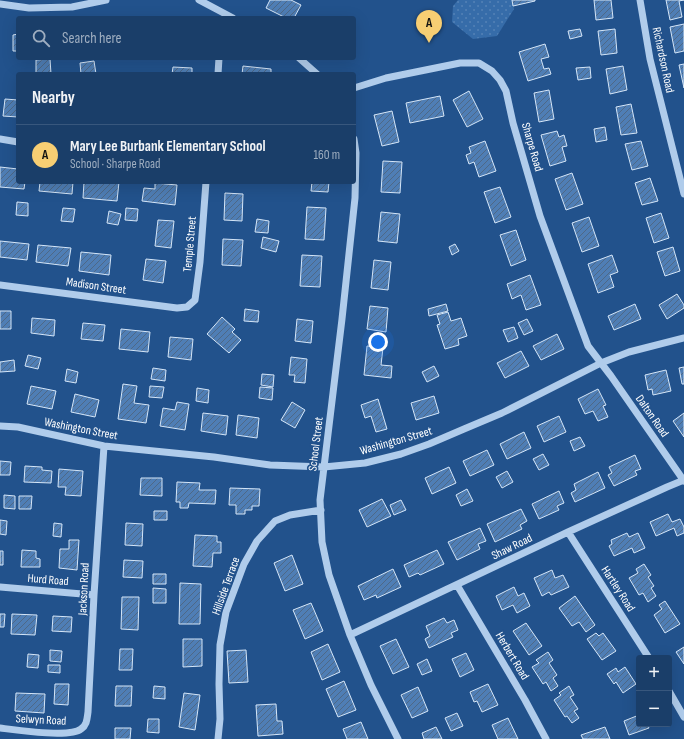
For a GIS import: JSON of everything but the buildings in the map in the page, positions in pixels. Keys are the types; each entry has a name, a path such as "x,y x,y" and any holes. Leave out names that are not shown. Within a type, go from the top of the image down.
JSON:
{"street":[{"path":"0,4 29,8 72,7 106,0"},
{"path":"202,0 228,16"},
{"name":"Richardson Road","path":"640,0 650,59 684,194"},
{"path":"218,72 219,60"},
{"path":"301,60 315,72"},
{"name":"Sharpe Road","path":"356,87 386,78 460,63 479,63 496,75 506,91 513,123 540,216 588,346 601,363"},
{"path":"0,139 16,142"},
{"name":"Temple Street","path":"188,306 194,300 196,293 206,184"},
{"name":"School Street","path":"355,184 342,319 320,500 322,542 329,575 350,635 371,686 398,739"},
{"name":"Madison Street","path":"0,285 177,308 188,306"},
{"name":"Washington Street","path":"0,426 18,427 104,446 214,457 270,465 324,467 365,463 401,454 429,444 502,413 601,363 629,352 684,338"},
{"name":"Dalton Road","path":"601,363 684,481"},
{"name":"Jackson Road","path":"81,730 86,724 88,712 104,446"},
{"name":"Shaw Road","path":"350,635 568,532 667,487 684,481"},
{"name":"Hillside Terrace","path":"218,739 220,719 220,645 226,612 244,564 258,541 275,521 290,515 321,510"},
{"name":"Hartley Road","path":"568,532 647,655"},
{"name":"Herbert Road","path":"457,585 525,700 546,739"},
{"name":"Hurd Road","path":"0,586 94,595"},
{"path":"672,696 684,717"},
{"name":"Selwyn Road","path":"0,728 65,733 81,730"}],"shaded area":[{"path":"458,0 512,0 514,9 497,36 473,39 452,22 453,6"}],"place":[{"name":"Mary Lee Burbank Elementary School","path":"429,43"}]}
